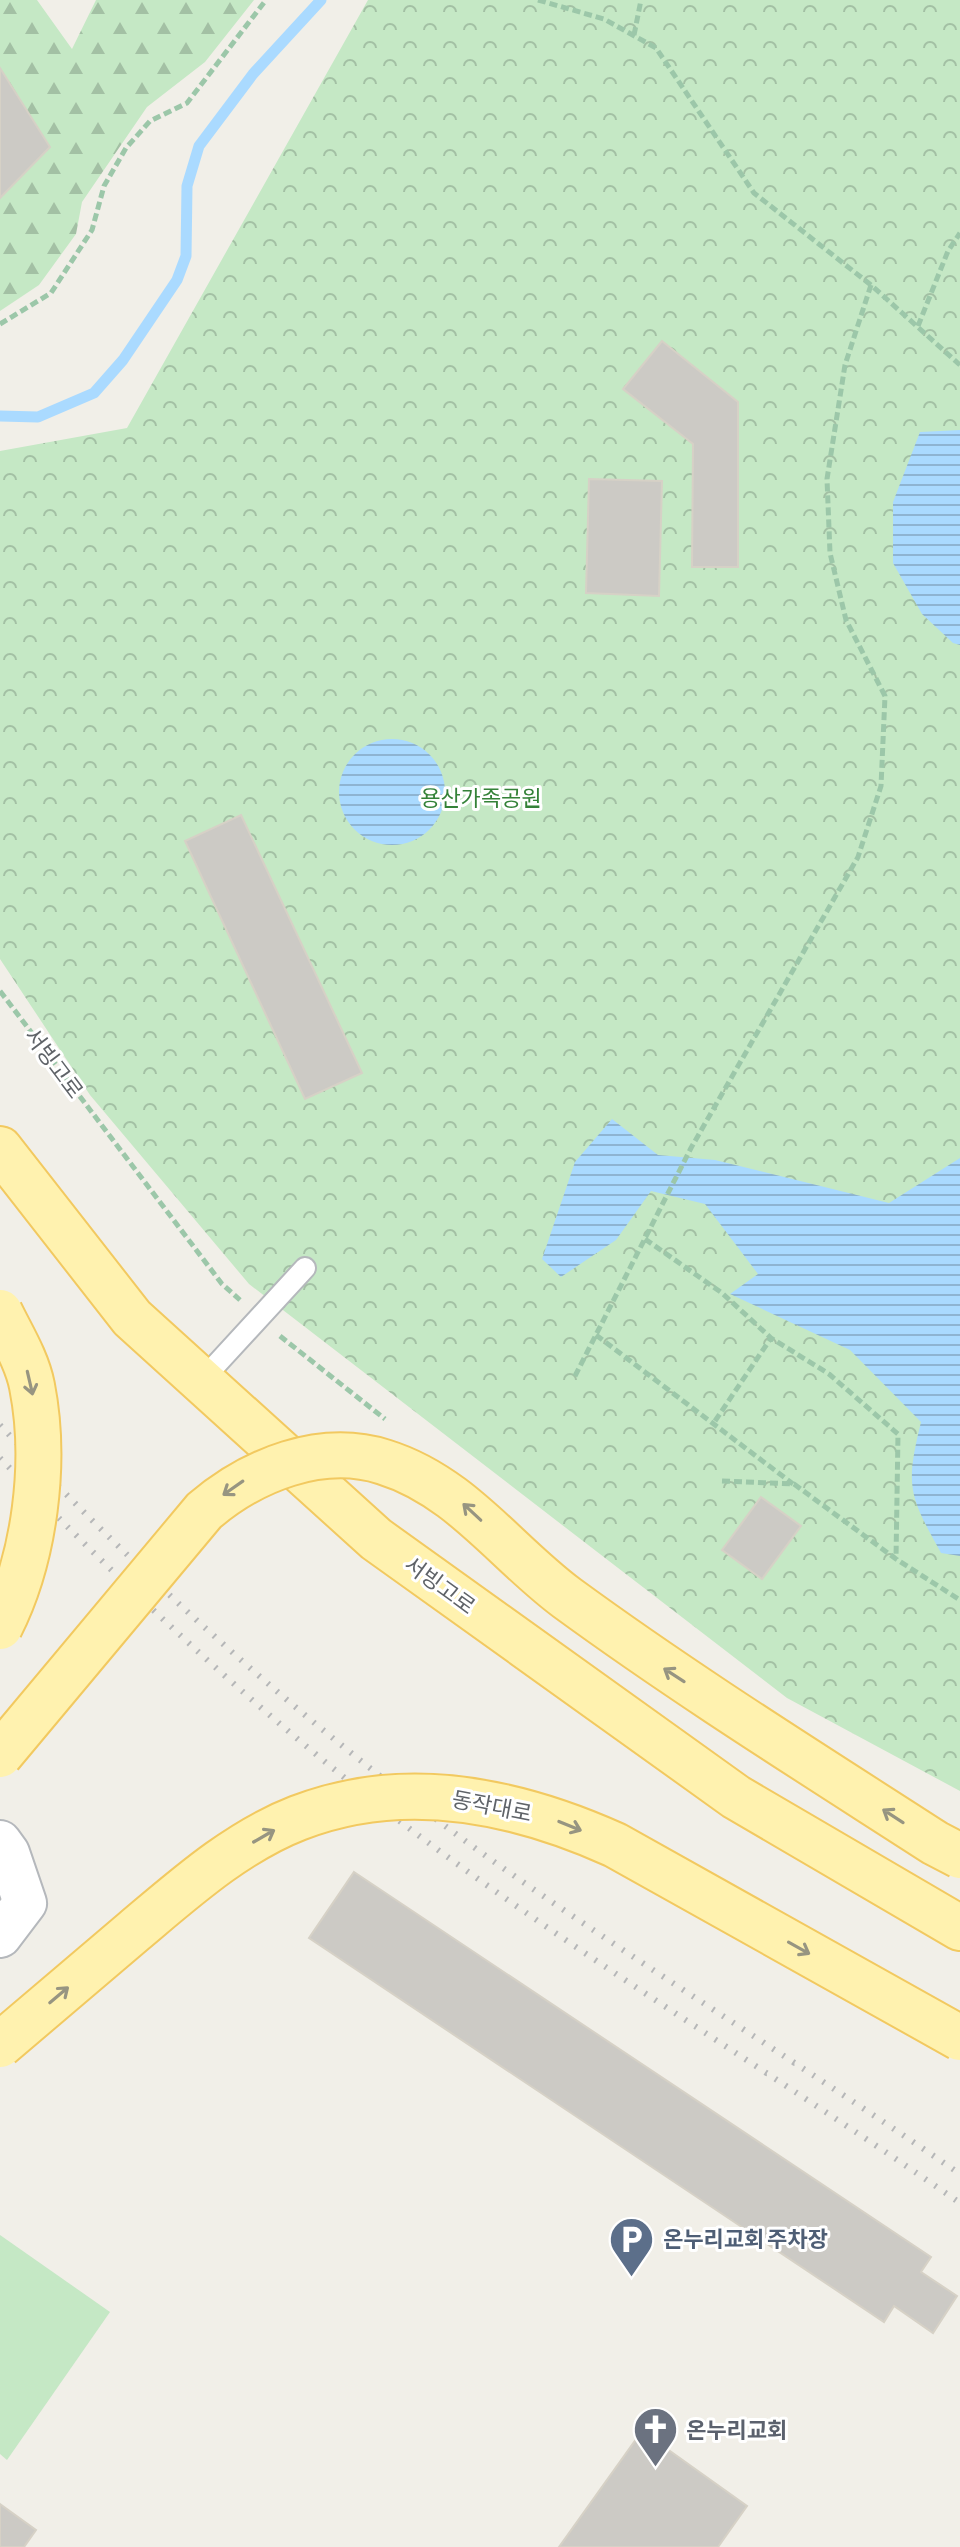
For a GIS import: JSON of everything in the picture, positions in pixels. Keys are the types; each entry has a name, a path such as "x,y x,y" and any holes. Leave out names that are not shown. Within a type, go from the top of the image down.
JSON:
{"main road":[{"name":"서빙고로","path":"0,1149 132,1318 376,1539 736,1797 960,1928"},
{"path":"0,1312 32,1384 37,1471 19,1582 0,1627"},
{"path":"0,1755 204,1511 222,1495 249,1477 278,1467 321,1458 359,1458 381,1461 445,1490 552,1587 662,1667 935,1843 960,1856"},
{"name":"동작대로","path":"0,2045 201,1874 272,1831 299,1818 360,1803 443,1797 470,1798 555,1820 615,1845 960,2038"}],"street":[{"path":"0,1842 8,1853 25,1903 0,1936"}],"lane":[{"path":"202,1380 305,1268"}],"path":[{"path":"0,324 51,293 92,230 104,186 126,148 150,121 187,103 266,0"},
{"path":"538,0 604,19 656,48 754,193 871,285 960,365"},
{"path":"634,35 641,0"},
{"path":"918,326 948,251 960,233"},
{"path":"575,1376 691,1148 858,857 881,786 885,696 846,620 830,553 827,479 845,365 871,285"},
{"name":"서빙고로","path":"0,991 222,1284 260,1319"},
{"path":"645,1239 722,1293 771,1338 829,1374 898,1434 896,1559"},
{"path":"596,1335 896,1559 960,1600"},
{"path":"715,1421 771,1338"},
{"path":"722,1481 794,1484"}],"green space":[{"path":"0,0 37,0 72,49 96,0 254,0 205,62 147,107 82,202 76,234 39,285 0,311 0,198 47,151 0,68"},
{"name":"용산가족공원","path":"368,0 960,0 960,1791 787,1698 249,1284 90,1095 0,959 0,451 127,428"},
{"path":"0,2235 110,2312 7,2460 0,2454"}],"water":[{"path":"960,430 960,645 953,643 922,614 893,563 893,502 920,432"},
{"path":"392,739 412,743 429,755 441,772 445,792 441,812 429,829 412,841 392,845 372,841 355,829 343,812 339,792 343,772 355,755 372,743"},
{"path":"612,1119 658,1155 715,1160 889,1203 960,1158 960,1556 941,1553 916,1503 912,1477 921,1422 850,1350 730,1294 758,1274 705,1204 651,1191 616,1240 561,1277 542,1259 575,1162"}],"building":[{"path":"0,68 50,147 0,198"},
{"path":"662,341 738,402 738,567 692,567 693,444 623,389"},
{"path":"589,479 662,481 659,596 586,593"},
{"path":"241,815 362,1073 305,1099 185,841"},
{"path":"761,1497 801,1526 762,1579 722,1550"},
{"path":"354,1872 931,2257 921,2272 957,2296 933,2333 894,2306 884,2322 309,1938"},
{"name":"온누리교회","path":"642,2431 747,2506 718,2547 559,2547"},
{"path":"0,2504 36,2530 24,2547 0,2547"}],"waterway":[{"path":"0,416 38,417 94,393 123,360 177,280 186,256 187,186 199,146 253,74 321,0"}],"railway":[{"path":"0,1425 172,1597 356,1757 544,1897 960,2174"},
{"path":"0,1458 99,1558 202,1655 362,1792 551,1930 960,2203"}],"place":[{"name":"온누리교회 주차장","path":"632,2278"},
{"name":"온누리교회","path":"655,2469"}]}
